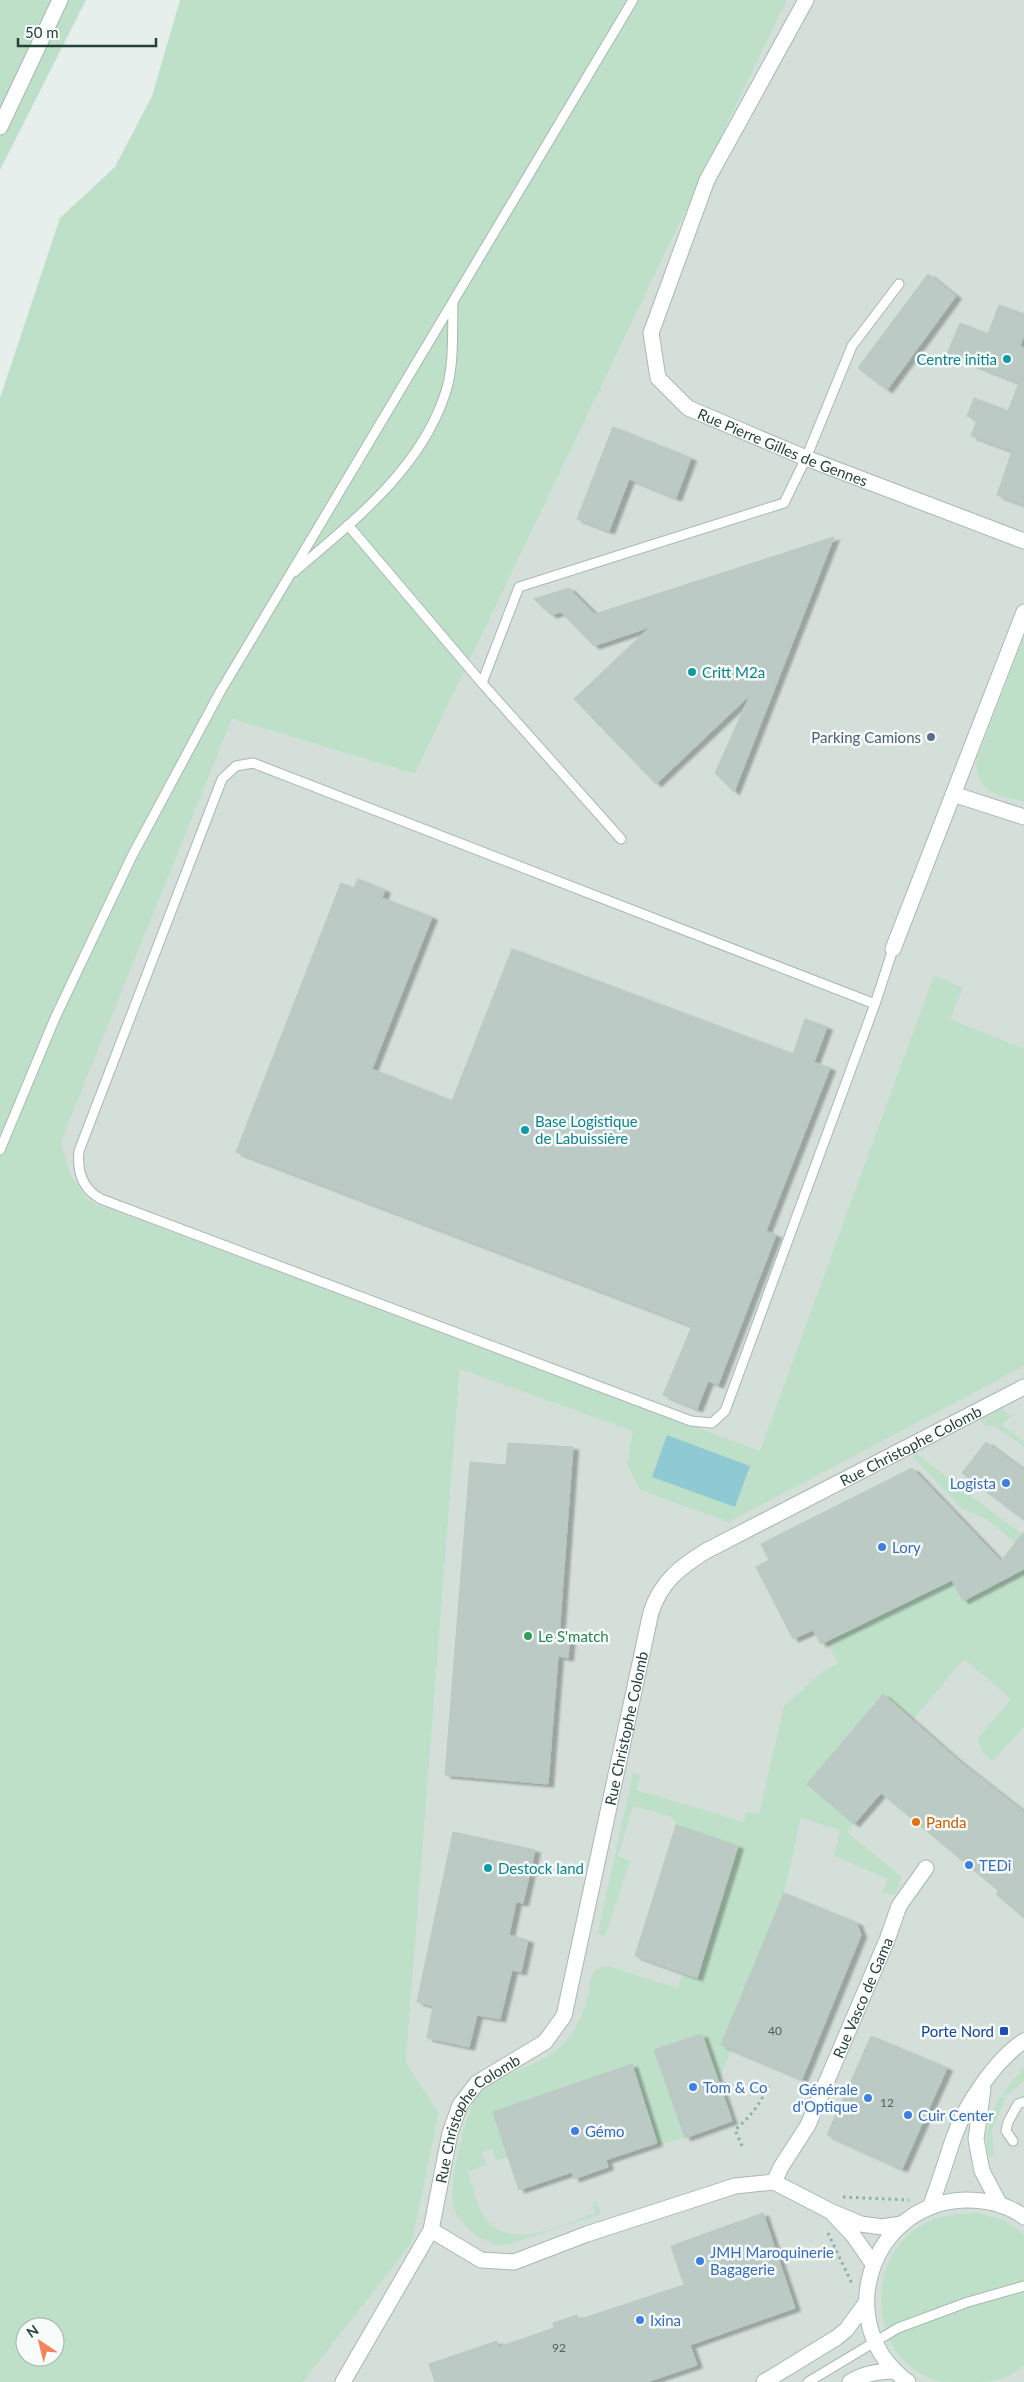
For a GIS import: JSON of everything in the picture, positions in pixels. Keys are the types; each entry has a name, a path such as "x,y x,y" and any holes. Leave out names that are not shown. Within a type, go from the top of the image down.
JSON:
{"street":[{"path":"0,127 60,0"},
{"name":"Rue Pierre Gilles de Gennes","path":"806,0 708,180 651,333 658,378 688,408 806,458 1024,541"},
{"path":"893,948 1024,612"},
{"path":"953,794 1024,816"},
{"name":"Rue Christophe Colomb","path":"343,2382 431,2230 450,2133 460,2105 477,2083 545,2042 564,2016 652,1612 665,1583 688,1562 706,1551 1024,1387"},
{"name":"Rue Vasco de Gama","path":"774,2182 781,2167 808,2125 887,1940 899,1906 926,1868"},
{"path":"930,2207 954,2135 1002,2058 1024,2040"},
{"path":"985,2083 976,2139 982,2171 1000,2205"},
{"path":"431,2230 482,2260 514,2262 587,2234 730,2187 774,2182 830,2211 861,2224 882,2227 902,2224"},
{"path":"908,2382 895,2371 874,2340 868,2321 866,2303 868,2283 873,2264 885,2242 902,2224 930,2207 961,2200 977,2200 1000,2205 1024,2217"},
{"path":"830,2211 854,2236 873,2264"},
{"path":"764,2382 836,2338 846,2330 866,2303"},
{"path":"850,2382 859,2376 881,2371 895,2371"}],"lane":[{"path":"0,1150 55,1018 132,856 220,692 633,0"},
{"path":"482,683 519,587 784,503 806,458 852,346 899,284"},
{"path":"288,578 348,525 398,475 424,438 445,397 452,354 453,301"},
{"path":"348,525 482,683 621,839"},
{"path":"875,1004 253,763 236,766 222,778 79,1151 79,1174 85,1185 94,1195 691,1421 712,1423 725,1411 875,1004 893,948"},
{"path":"1012,2141 1006,2131 1008,2122 1018,2104 1024,2102"},
{"path":"808,2382 874,2340 922,2318 1024,2286"}],"path":[{"path":"742,2146 735,2130 751,2116 759,2105 769,2084"},
{"path":"838,2197 916,2200"},
{"path":"827,2232 855,2290"}],"shaded area":[{"path":"787,0 1024,0 1024,2382 303,2382 412,2243 439,2113 406,2062 460,1368 42,1185 232,719 415,774"}],"green space":[{"path":"0,0 86,0 0,170"},
{"path":"180,0 787,0 415,774 232,719 61,1141 68,1167 79,1188 91,1202 760,1451 934,975 963,988 950,1019 1024,1049 1024,1366 729,1522 640,1490 627,1464 633,1431 460,1369 406,2062 439,2113 412,2243 303,2382 0,2382 0,398 60,218 115,167 152,96"},
{"path":"1024,637 1024,802 997,795 985,787 978,773 976,762"},
{"path":"1001,1408 1011,1416 1003,1426 1024,1441 1024,1447 997,1427 985,1426 980,1420"},
{"path":"917,1454 1024,1536 1024,1551 988,1520 961,1508 913,1457"},
{"path":"1024,1569 1024,1727 993,1761 982,1752 978,1738 1011,1699 964,1659 912,1721 882,1694 807,1784 854,1824 847,1832 902,1877 896,1894 882,1893 888,1879 834,1856 840,1830 801,1818 784,1893 721,2044 732,2049 718,2081 701,2034 654,2051 685,2138 658,2145 632,2064 493,2112 508,2157 496,2161 492,2149 482,2152 486,2165 468,2171 481,2211 491,2224 504,2232 518,2235 550,2230 595,2213 592,2202 596,2201 601,2214 506,2245 489,2242 473,2233 466,2227 456,2212 452,2196 463,2131 473,2103 478,2095 498,2080 544,2058 565,2042 577,2025 583,2012 592,1975 600,1967 605,1965 677,1988 737,1846 676,1825 672,1817 633,1806 618,1856 630,1861 605,1936 600,1935 598,1932 633,1773 640,1775 637,1790 744,1822 746,1812 759,1814 784,1706 823,1671 838,1664 827,1641 952,1580 964,1601"},
{"path":"1024,2066 1024,2081 1006,2096 1002,2094"},
{"path":"1000,2096 1005,2098 992,2130 993,2156 989,2157 987,2149 988,2126"},
{"path":"978,2213 1006,2221 1024,2234 1024,2365 998,2380 984,2382 938,2381 915,2370 898,2353 886,2332 881,2308 882,2283 890,2260 903,2240 923,2224 943,2216"}],"water":[{"path":"667,1435 750,1466 735,1507 652,1477"}],"building":[{"path":"928,274 956,296 887,390 858,368"},
{"path":"999,305 1024,314 1024,335 1020,346 1024,348 1024,505 997,495 1012,451 971,436 977,420 967,416 974,398 1008,411 1019,383 947,354 960,323 988,334"},
{"path":"613,427 691,458 676,498 629,479 609,531 577,519"},
{"name":"Critt M2a","path":"834,537 734,792 715,773 750,695 656,784 574,699 650,627 594,646 561,612 551,615 534,599 569,588 595,614"},
{"name":"Base Logistique de Labuissière","path":"358,879 385,890 382,898 432,917 372,1069 452,1101 512,949 793,1054 805,1019 827,1027 814,1062 830,1068 766,1231 776,1235 718,1385 708,1381 697,1409 663,1395 692,1326 236,1152 341,883 354,888"},
{"path":"986,1442 1024,1470 1024,1520 962,1473"},
{"path":"508,1443 573,1447 559,1636 570,1636 568,1658 558,1656 548,1784 445,1775 470,1462 506,1465"},
{"path":"912,1468 1001,1561 1024,1532 1024,1569 963,1601 952,1580 821,1644 813,1630 793,1639 756,1567 769,1560 761,1544"},
{"path":"883,1694 959,1761 1024,1812 1024,1918 996,1894 999,1891 881,1793 854,1824 807,1784"},
{"path":"676,1825 738,1846 697,1978 635,1956"},
{"path":"453,1832 535,1850 523,1903 516,1902 509,1935 528,1940 521,1972 512,1970 500,2019 477,2015 469,2047 427,2038 433,2006 417,2002"},
{"path":"784,1893 857,1923 861,1935 802,2079 721,2045"},
{"path":"702,2034 732,2121 685,2138 654,2050"},
{"path":"871,2036 947,2068 902,2169 827,2135"},
{"path":"632,2064 657,2143 606,2160 608,2167 574,2179 572,2172 519,2190 493,2112"},
{"path":"763,2213 795,2308 690,2345 697,2365 647,2382 435,2382 429,2364 497,2341 499,2347 554,2328 553,2323 577,2315 578,2320 684,2285 671,2246"}],"place":[{"name":"Centre initia","path":"1007,359"},
{"name":"Critt M2a","path":"692,672"},
{"name":"Parking Camions","path":"931,737"},
{"name":"Base Logistique de Labuissière","path":"525,1130"},
{"name":"Logista","path":"1006,1483"},
{"name":"Lory","path":"882,1547"},
{"name":"Le S'match","path":"528,1636"},
{"name":"Panda","path":"916,1822"},
{"name":"TEDi","path":"969,1865"},
{"name":"Destock land","path":"488,1868"},
{"name":"Porte Nord","path":"1004,2031"},
{"name":"Tom & Co","path":"693,2087"},
{"name":"Générale d'Optique","path":"868,2098"},
{"name":"Cuir Center","path":"908,2115"},
{"name":"Gémo","path":"575,2131"},
{"name":"JMH Maroquinerie Bagagerie","path":"700,2261"},
{"name":"Ixina","path":"640,2320"}]}
